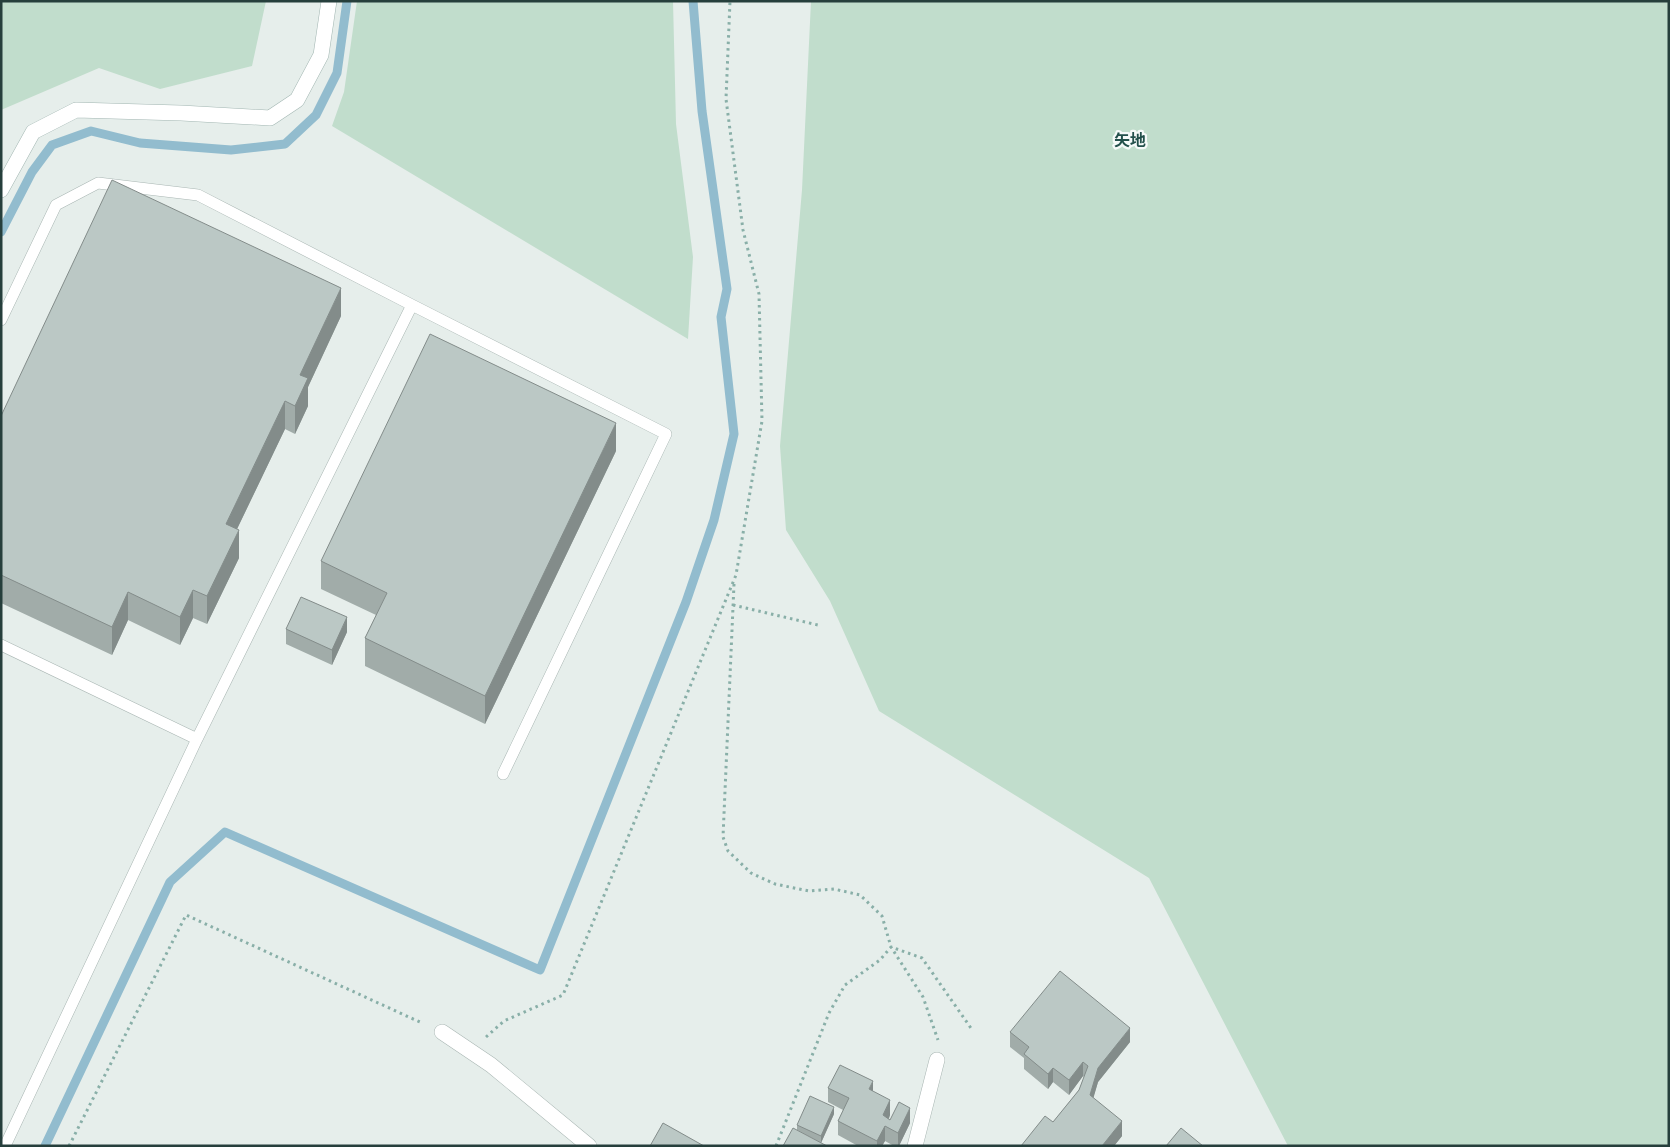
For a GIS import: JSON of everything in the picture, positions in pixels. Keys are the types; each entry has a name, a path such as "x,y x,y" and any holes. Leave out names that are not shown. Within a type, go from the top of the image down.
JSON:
{"street":[{"path":"1,190 32,132 76,110 270,118 297,100 321,55 329,1"},
{"path":"442,1032 491,1065 589,1146"},
{"path":"915,1146 937,1060"}],"lane":[{"path":"1,320 56,205 98,182 198,195 666,434 503,774"},
{"path":"5,1146 197,739 412,304"},
{"path":"1,645 197,739"}],"path":[{"path":"480,1042 504,1021 563,995 736,574 762,421 759,294 743,230 726,99 730,1"},
{"path":"734,581 723,837 728,851 751,874 775,884 809,891 834,889 860,895 882,916 891,947 923,997 939,1041 937,1060"},
{"path":"733,605 818,625"},
{"path":"69,1146 186,915 442,1032"},
{"path":"891,947 922,958 973,1032"},
{"path":"776,1146 829,1013 845,985 880,960 891,947"}],"green space":[{"path":"1,1 266,1 252,66 160,89 99,68 1,110"},
{"path":"357,1 673,1 676,124 693,257 688,339 332,126 344,92"},
{"path":"811,1 1669,1 1669,1146 1288,1146 1149,878 879,711 830,601 786,530 780,446 802,190"}],"building":[{"path":"112,180 341,288 300,375 308,378 295,406 285,401 226,524 239,530 207,596 193,590 180,617 128,592 112,627 1,575 1,416"},
{"path":"430,334 616,423 485,696 365,638 387,593 321,561"},
{"path":"301,597 347,617 332,650 286,629"},
{"path":"1060,971 1130,1028 1098,1068 1090,1095 1122,1121 1102,1146 1021,1146 1045,1116 1053,1122 1079,1090 1088,1066 1083,1062 1069,1080 1053,1068 1048,1074 1024,1054 1029,1047 1010,1032"},
{"path":"840,1065 873,1081 869,1089 890,1100 883,1115 890,1120 899,1102 910,1108 898,1133 885,1126 877,1141 838,1121 849,1098 828,1088"},
{"path":"810,1096 834,1107 821,1136 797,1125"},
{"path":"663,1123 704,1146 650,1146"},
{"path":"793,1128 827,1146 783,1146"},
{"path":"1181,1128 1203,1146 1166,1146"}],"waterway":[{"path":"1,232 32,172 52,145 91,131 140,143 231,150 285,144 316,115 337,73 347,1"},
{"path":"45,1146 170,882 225,832 540,970 686,602 714,520 734,434 721,317 727,289 702,111 693,1"}],"district":[{"name":"矢地","path":"1130,140"}]}
